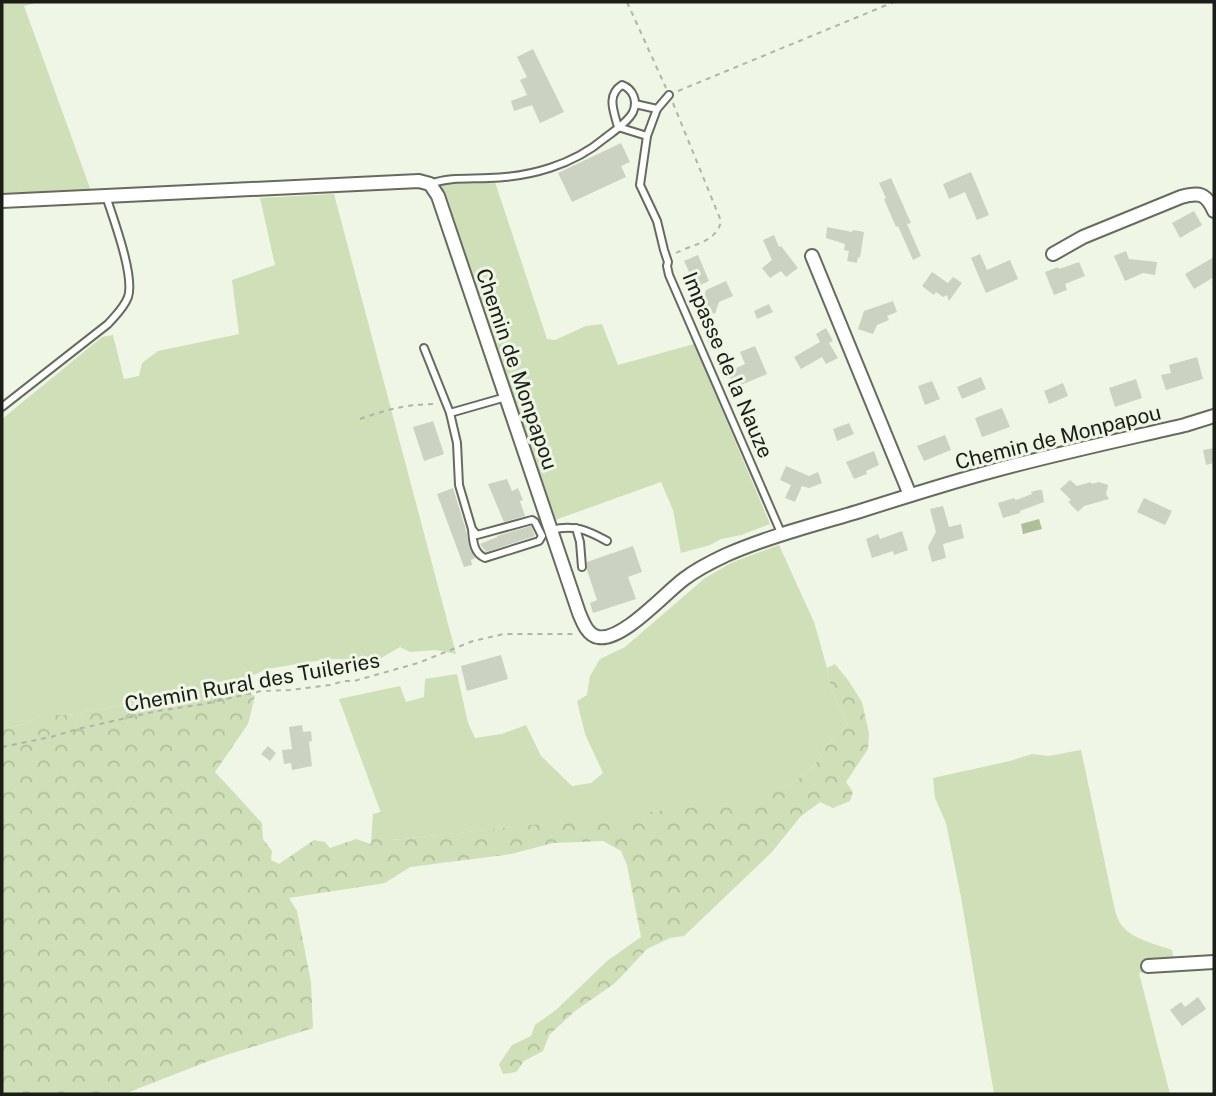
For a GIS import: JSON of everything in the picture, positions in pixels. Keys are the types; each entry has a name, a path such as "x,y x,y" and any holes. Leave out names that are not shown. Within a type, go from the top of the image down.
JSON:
{"street":[{"path":"2,201 419,181 430,184"},
{"name":"Chemin de Monpapou","path":"430,184 438,196 579,613 587,630 598,637 616,634 638,620 698,569 737,550 1011,466 1214,416"},
{"path":"1053,254 1083,237 1181,197 1196,193 1206,198 1214,211"},
{"path":"812,256 910,495"},
{"path":"1148,966 1214,962"}],"lane":[{"path":"430,184 448,179 530,174 568,162 599,144 618,127 632,113 635,104 632,92 622,85 612,95 618,127"},
{"path":"668,262 657,221 640,185 647,136 657,109 669,94"},
{"path":"635,104 657,109"},
{"path":"618,127 647,136"},
{"path":"2,407 108,324 121,310 128,297 130,284 119,233 106,196"},
{"name":"Impasse de la Nauze","path":"668,262 669,275 782,535"},
{"path":"424,348 450,413 457,443 459,485 472,529 473,544 479,555 485,558 539,541 542,536 532,520 477,535 472,529"},
{"path":"450,413 506,397"},
{"path":"551,530 565,527 587,530 607,541"},
{"path":"576,528 582,567"}],"path":[{"name":"Impasse de la Nauze","path":"627,2 669,94 721,221 719,230 710,238 674,254 668,262"},
{"path":"669,94 894,2"},
{"path":"360,419 416,404 446,404"},
{"name":"Chemin Rural des Tuileries","path":"2,747 157,711 261,691 290,690 354,681 418,663 472,641 504,634 572,635 587,630"}],"green space":[{"path":"2,2 40,2 24,6 91,191 2,193"},
{"path":"448,182 495,182 547,339 555,340 586,326 602,324 618,365 694,344 770,524 681,553 673,510 661,482 555,520 441,190"},
{"path":"334,194 456,654 436,650 410,652 400,647 378,660 329,659 267,669 232,685 69,715 41,715 28,723 2,729 2,419 102,337 113,335 124,379 139,376 142,363 158,351 239,334 232,280 275,265 260,198"},
{"path":"779,545 814,622 830,686 848,725 831,739 817,762 791,785 760,801 391,840 339,699 400,686 406,702 424,697 425,679 457,674 468,723 475,738 502,734 526,725 541,756 572,786 591,783 603,773 585,734 577,701 587,695 590,676 600,659 625,647 705,578 733,562"},
{"path":"835,664 862,702 869,733 868,749 846,782 853,792 850,801 833,808 820,802 800,817 772,852 684,936 670,938 647,949 615,983 575,1011 549,1035 543,1051 524,1061 516,1072 503,1074 499,1064 512,1045 531,1036 535,1025 556,1010 607,961 641,937 627,865 621,851 603,841 553,843 511,854 410,867 385,883 289,898 297,911 311,982 313,1028 214,1059 124,1094 2,1094 2,729 28,723 41,715 69,715 232,685 255,696 248,724 215,772 262,823 263,839 272,851 271,860 279,864 314,840 325,842 330,848 356,839 371,844 373,814 381,812 392,840 760,800 791,785 817,762 831,739 848,725 830,686 827,668"},
{"path":"1081,750 1119,921 1134,935 1172,950 1176,971 1139,973 1170,1094 994,1094 961,897 946,823 935,798 933,778 1032,754 1048,756"}],"water":[{"path":"1039,519 1042,529 1023,534 1021,524"}],"building":[{"path":"533,49 564,112 540,123 532,105 514,111 511,101 527,95 520,80 527,77 517,57"},
{"path":"621,143 630,162 621,166 626,177 572,202 558,173"},
{"path":"971,172 989,215 977,220 965,192 949,199 943,184"},
{"path":"891,178 911,223 907,224 921,256 913,260 898,226 896,227 879,183"},
{"path":"1194,211 1202,225 1180,238 1172,223"},
{"path":"827,227 864,232 857,263 847,261 849,251 844,250 845,244 826,238"},
{"path":"774,235 779,247 781,246 798,268 786,277 781,271 770,278 762,268 772,260 763,240"},
{"path":"1126,251 1129,259 1157,262 1155,275 1143,273 1125,281 1114,256"},
{"path":"980,254 987,270 1010,260 1018,279 986,293 971,258"},
{"path":"698,255 709,281 696,287 684,261"},
{"path":"1214,257 1214,277 1194,289 1185,274"},
{"path":"1079,262 1085,276 1065,284 1067,290 1054,295 1045,272"},
{"path":"932,272 948,283 953,277 962,283 949,301 947,295 943,297 936,292 934,295 922,286"},
{"path":"726,281 733,296 719,302 715,314 700,308 706,290"},
{"path":"893,301 897,312 887,316 889,320 877,325 873,334 858,329 864,311"},
{"path":"769,304 773,312 757,319 754,311"},
{"path":"826,328 833,341 829,343 838,358 826,364 822,357 801,369 794,357 820,342 816,334"},
{"path":"755,346 767,374 734,388 727,372 745,364 740,352"},
{"path":"1197,357 1203,379 1166,390 1161,375 1171,373 1169,365"},
{"path":"981,377 986,389 962,399 957,387"},
{"path":"1136,379 1142,398 1115,407 1109,388"},
{"path":"932,381 940,399 925,405 918,386"},
{"path":"1063,383 1068,396 1049,404 1044,391"},
{"path":"1002,408 1010,427 982,437 975,418"},
{"path":"433,421 444,454 424,461 413,427"},
{"path":"849,423 854,434 837,441 833,429"},
{"path":"945,435 951,450 924,461 917,446"},
{"path":"1214,448 1214,463 1206,465 1203,450"},
{"path":"874,451 879,465 854,479 846,462"},
{"path":"786,466 809,476 818,472 822,483 809,488 802,486 795,502 785,498 791,485 780,480"},
{"path":"507,479 512,491 518,488 525,516 504,522 488,484"},
{"path":"1070,480 1077,486 1091,482 1108,485 1106,494 1109,499 1084,506 1078,512 1060,489"},
{"path":"453,488 469,547 475,558 471,560 472,565 464,567 437,494"},
{"path":"1042,490 1044,502 1003,518 998,503 1014,498 1016,500"},
{"path":"1144,498 1172,511 1165,525 1137,512"},
{"path":"943,506 949,527 961,524 964,538 943,544 946,558 932,562 928,547 936,532 930,509"},
{"path":"531,526 535,536 486,552 480,544 497,536"},
{"path":"902,531 908,550 894,555 893,551 872,558 866,539 878,534 880,539"},
{"path":"633,546 642,572 628,577 636,599 593,613 590,603 597,600 587,562"},
{"path":"501,655 508,679 467,691 461,666"},
{"path":"302,725 303,732 311,731 312,741 309,742 312,766 292,770 291,763 284,764 282,750 292,749 289,727"},
{"path":"268,746 276,753 270,761 261,754"},
{"path":"1198,997 1206,1009 1182,1026 1170,1010 1181,1002 1185,1007"}]}
